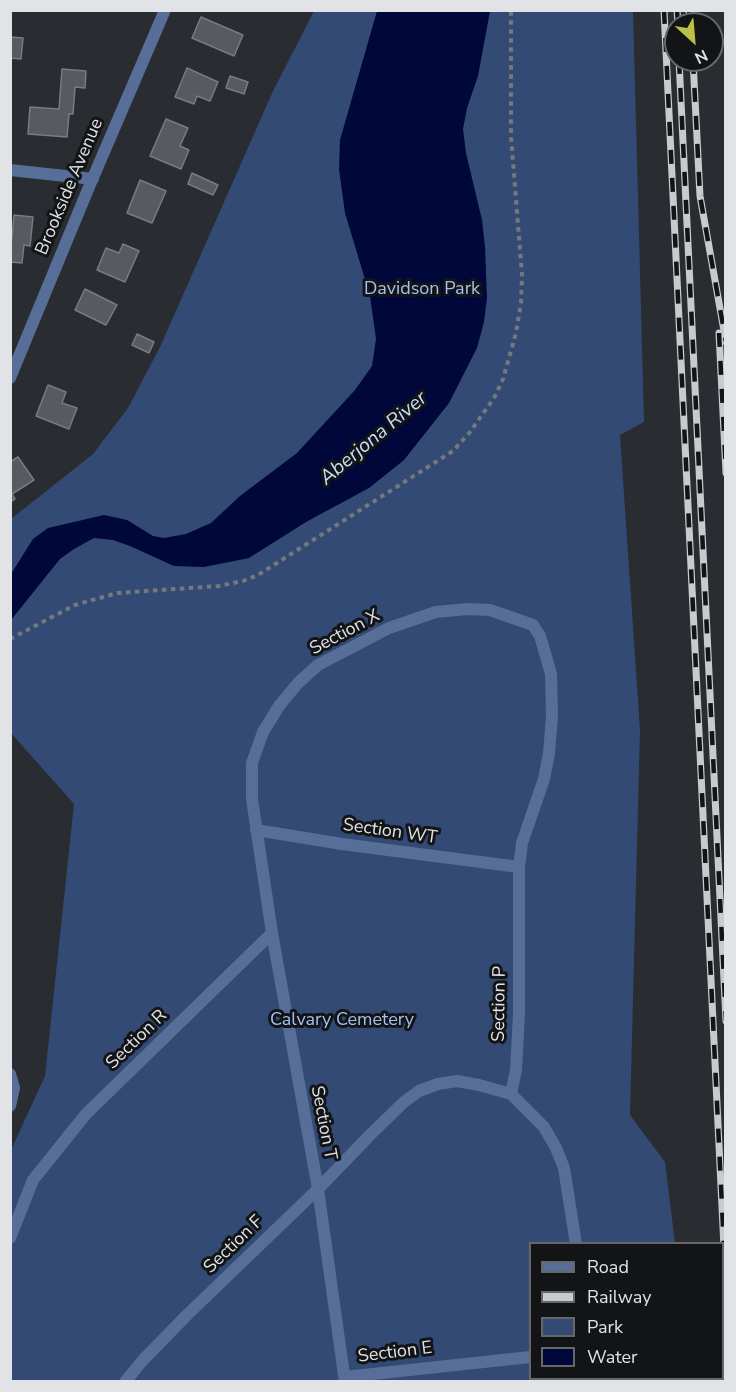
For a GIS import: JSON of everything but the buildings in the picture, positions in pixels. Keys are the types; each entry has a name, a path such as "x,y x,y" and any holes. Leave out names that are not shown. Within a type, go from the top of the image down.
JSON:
{"street":[{"name":"Brookside Avenue","path":"10,378 165,10"},
{"path":"10,170 93,179"},
{"name":"Section X","path":"256,830 252,799 252,763 262,732 298,683 318,665 389,628 436,612 468,609 490,610 533,625"},
{"name":"Section P","path":"511,1094 516,1070 519,1014 519,867 522,843 544,779 552,716 551,674 540,636 533,625"},
{"name":"Section WT","path":"256,830 342,844 519,867"},
{"name":"Section T","path":"256,830 318,1189"},
{"name":"Section R","path":"10,1238 33,1180 86,1114 272,933"},
{"path":"10,1074 14,1088 10,1106"},
{"name":"Section T","path":"318,1189 404,1102 419,1091 438,1084 457,1081 511,1094"},
{"path":"511,1094 544,1128 556,1148 564,1168 576,1242"},
{"name":"Section F","path":"125,1382 174,1328 318,1189"},
{"name":"Section E","path":"318,1189 345,1379 529,1357"}],"path":[{"path":"10,639 75,605 117,593 219,586 258,575 338,522 416,476 453,451 470,432 494,399 503,379 516,333 521,303 522,274 511,137 511,10"}],"green space":[{"name":"Calvary Cemetery","path":"314,11 633,11 644,422 620,435 640,730 630,1115 665,1162 675,1242 529,1242 529,1380 684,1381 11,1382 11,1150 45,1076 74,804 11,733 11,519 93,454 128,408 160,347 273,91"}],"water":[{"name":"Aberjona River","path":"377,11 490,11 478,76 467,108 463,129 466,153 482,220 487,298 477,348 449,403 404,460 369,488 306,522 249,558 204,567 174,566 113,540 94,538 60,559 11,620 11,574 33,539 48,528 104,515 127,520 153,536 164,538 186,534 211,523 240,496 297,453 355,390 372,366 376,339 370,296 345,213 339,169 340,140"}],"railway":[{"path":"664,10 724,1242"},
{"path":"680,72 726,1021"},
{"path":"694,72 700,196 726,342"},
{"path":"719,333 726,473"},
{"path":"724,1248 726,1289"}],"park label":[{"name":"Davidson Park","path":"422,290"}]}
